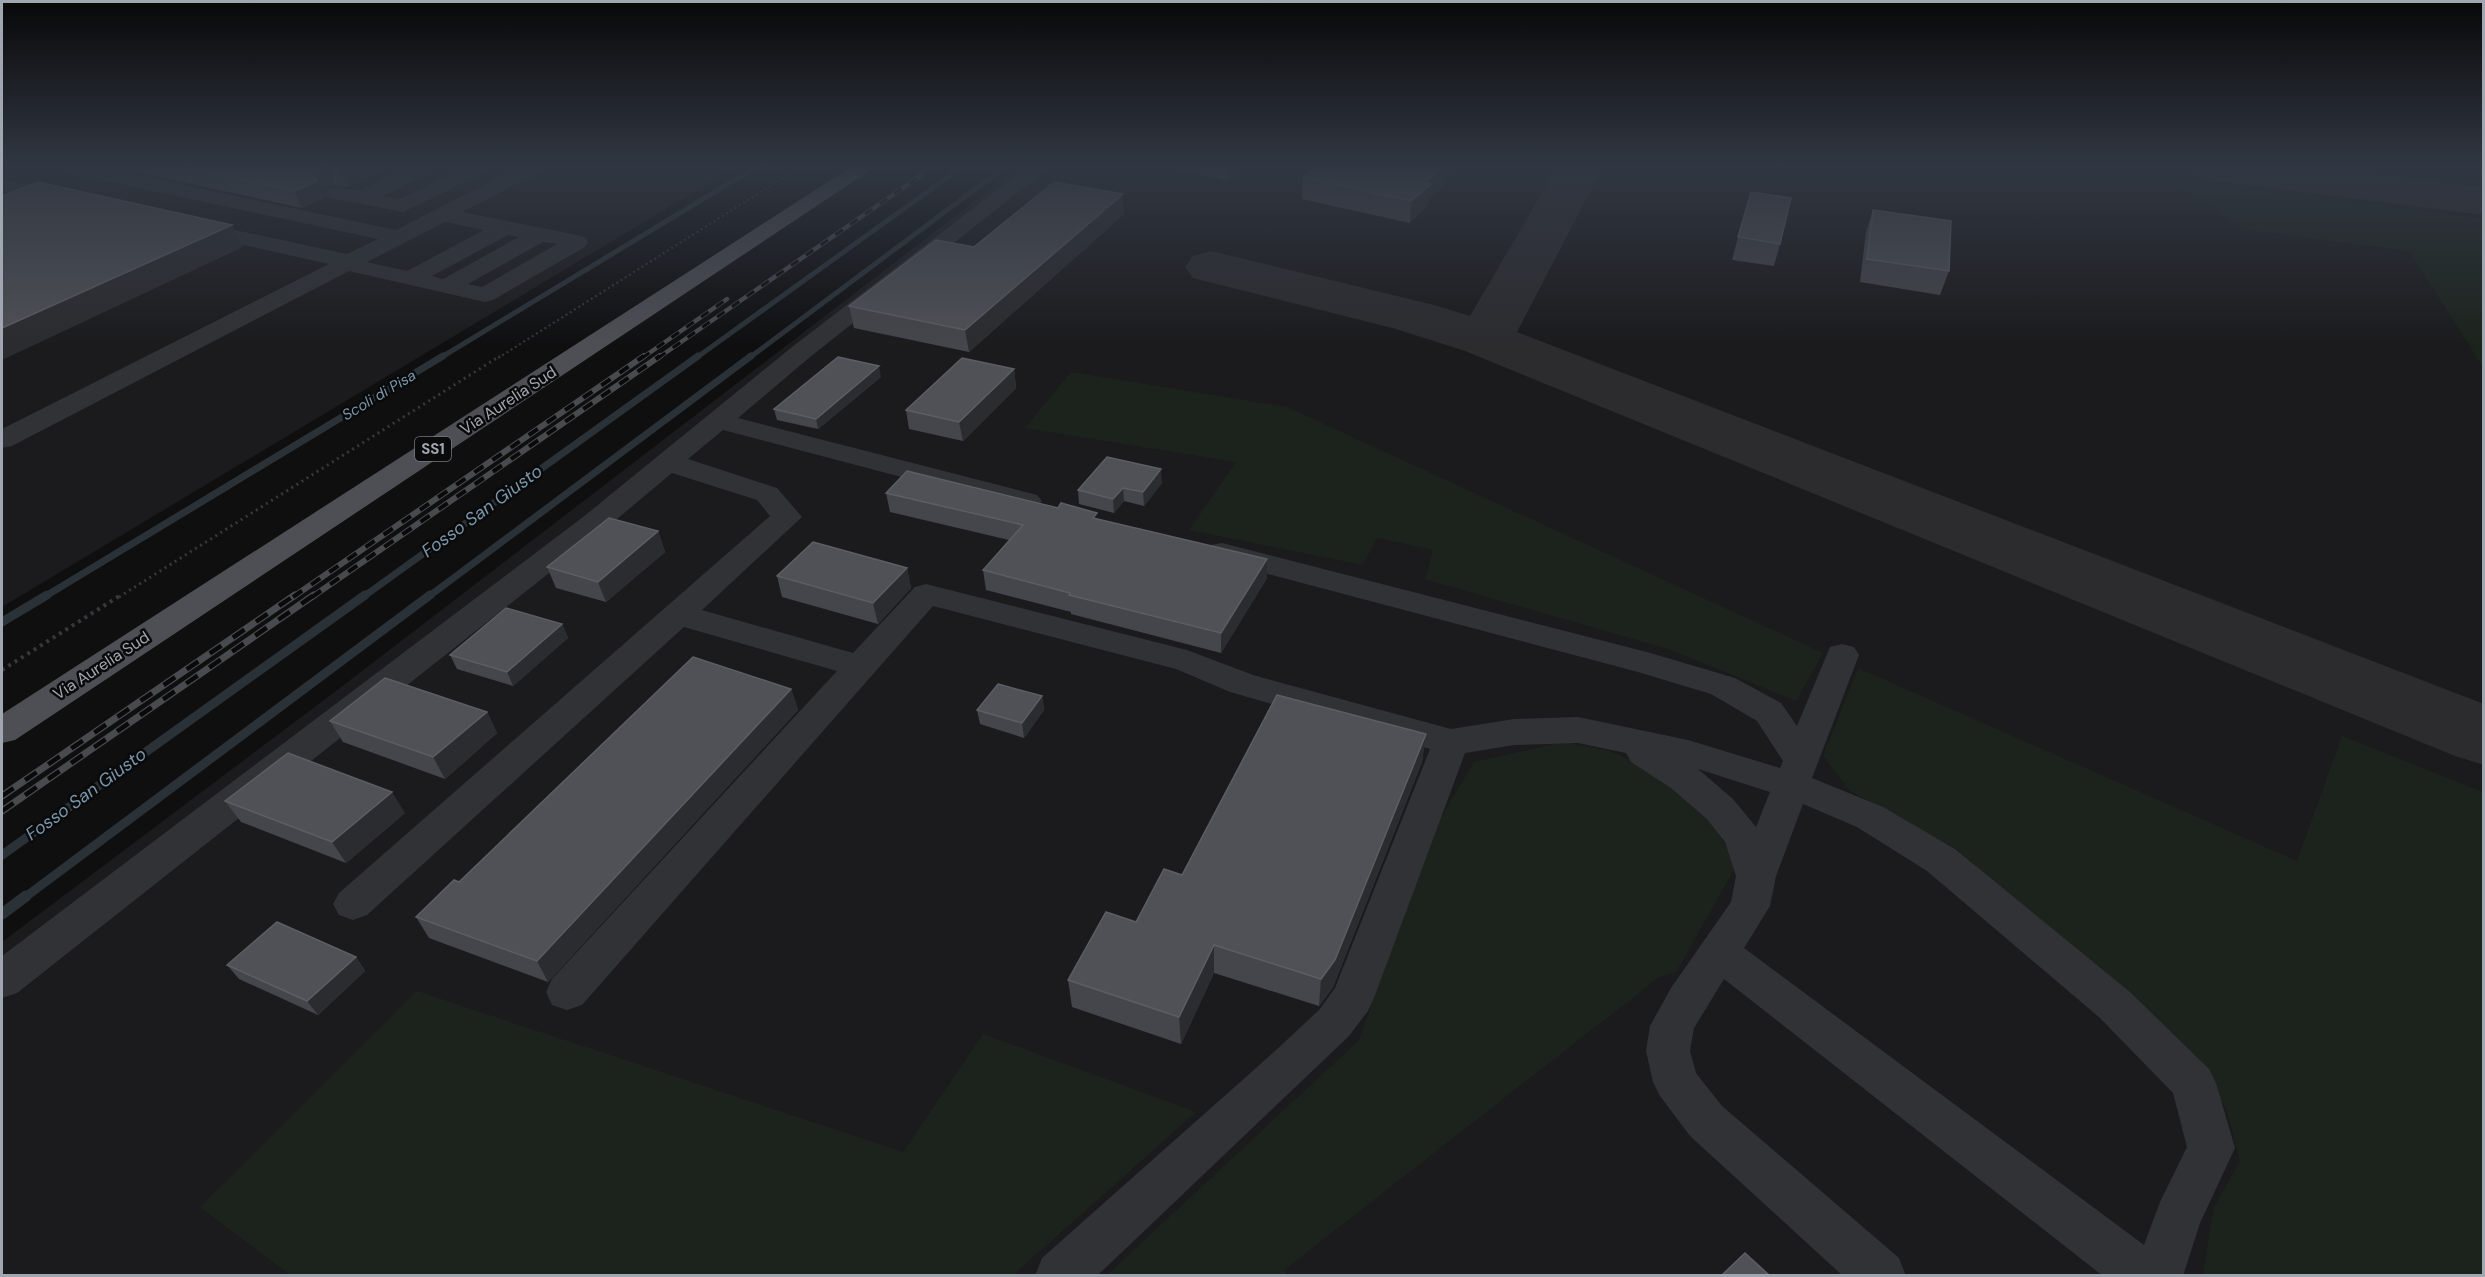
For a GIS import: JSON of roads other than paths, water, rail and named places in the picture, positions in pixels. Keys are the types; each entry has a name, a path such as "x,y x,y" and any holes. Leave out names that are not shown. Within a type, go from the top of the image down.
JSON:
{"main road":[{"name":"Via Aurelia Sud","path":"2,731 774,227"}],"street":[{"path":"192,227 350,263 376,270 485,295 577,242 506,227 411,278"},
{"path":"351,227 400,237"},
{"path":"2,440 420,227"},
{"path":"376,270 459,227"},
{"path":"2,980 594,523 962,227"},
{"path":"447,286 540,234"},
{"path":"718,421 1052,507"},
{"path":"353,904 787,517 768,494 668,462"},
{"path":"1191,543 1571,642 1723,686 1769,712 1797,773"},
{"path":"567,992 926,594 1187,661 1242,684 1451,742 1514,732 1578,729 1688,753 1797,773 1941,861 2115,1005 2193,1083 2211,1148 2177,1219 2158,1275"},
{"path":"677,614 861,667"},
{"path":"1842,655 1756,876 1750,906 1686,1001 1672,1026 1668,1051 1676,1082 1706,1121 1881,1275"},
{"path":"1619,738 1677,771 1710,800 1741,834 1756,876"},
{"path":"1060,1275 1291,1065 1334,1023 1353,998 1451,742"},
{"path":"1719,952 2144,1275"}],"waterway":[{"name":"Scoli di Pisa","path":"440,358 657,227"},
{"name":"Fosso San Giusto","path":"696,358 879,227"},
{"path":"749,358 925,227"},
{"name":"Scoli di Pisa","path":"44,597 443,356"},
{"name":"Fosso San Giusto","path":"363,597 698,356"},
{"path":"428,597 751,356"},
{"name":"Scoli di Pisa","path":"2,622 47,595"},
{"name":"Fosso San Giusto","path":"2,855 365,595"},
{"path":"24,898 430,595"},
{"path":"2,914 26,896"}],"railway":[{"path":"658,358 847,227"},
{"path":"642,358 727,299"},
{"path":"293,597 644,356"},
{"path":"312,597 660,356"},
{"path":"2,796 295,595"},
{"path":"2,811 314,595"}]}
